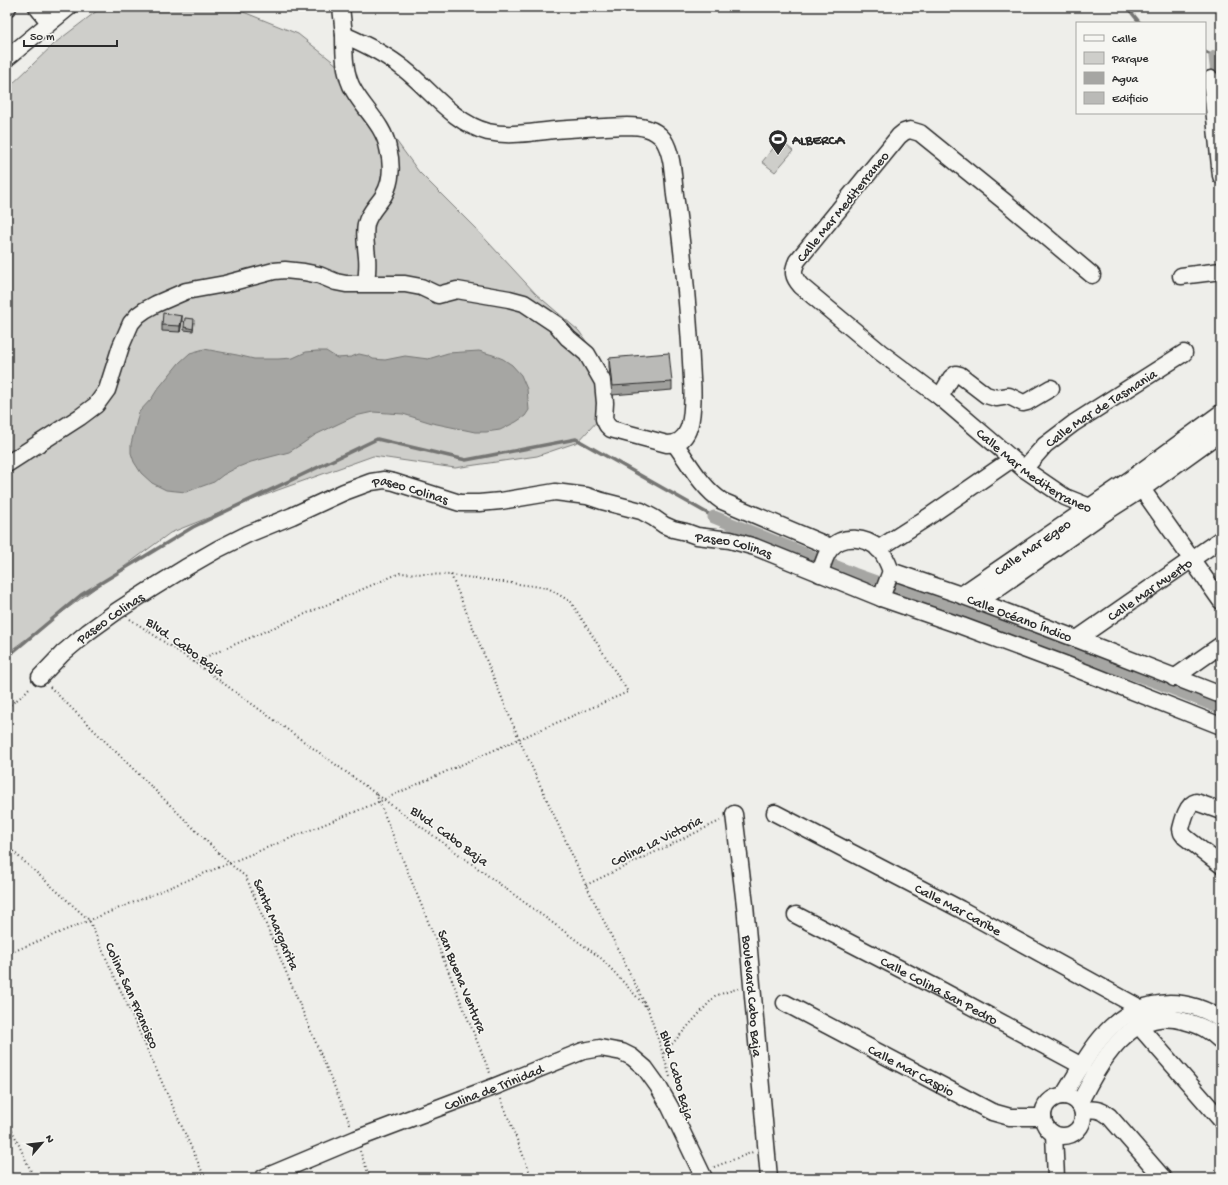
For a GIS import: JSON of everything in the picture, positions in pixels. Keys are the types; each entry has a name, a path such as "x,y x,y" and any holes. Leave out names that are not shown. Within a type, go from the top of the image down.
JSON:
{"street":[{"path":"37,7 49,22"},
{"path":"10,49 69,7"},
{"path":"340,7 346,63 350,83 377,123 389,149 390,176 388,186 366,224 366,284"},
{"path":"7,464 96,405 107,390 130,323 138,315 156,304 180,293 196,288 216,286 280,271 296,270 319,275 336,282 354,284 405,284 421,287 438,294 457,290 524,303 557,325 568,338 587,354 603,382 605,403 604,419 611,429 667,444 675,444 681,441 685,436 691,419 692,381 680,227 670,158 663,140 656,132 648,128 637,126 553,130 510,134 488,132 464,121 449,111 405,70 388,57 364,43 344,35"},
{"path":"1211,79 1221,176"},
{"name":"Calle Mar Mediterraneo","path":"1092,275 920,133 910,130 899,136 797,261 793,270 796,279 801,286 880,352 940,398 1018,464 1065,497 1097,510"},
{"path":"1181,276 1221,272"},
{"name":"Calle Mar de Tasmania","path":"878,549 928,517 1018,464 1045,446 1074,423 1184,353"},
{"path":"940,398 951,378 956,374 960,375 986,396 996,398 1009,396 1023,403 1051,388"},
{"name":"Calle Mar Egeo","path":"1137,483 1221,413"},
{"name":"Calle Mar Egeo","path":"961,596 1137,483 1221,432"},
{"path":"675,444 705,486 716,498 825,561 840,541 854,538 873,544 888,561 886,584"},
{"name":"Paseo Colinas","path":"40,677 88,632 117,611 218,549 248,534 344,492 371,482 384,480 460,503 501,501 555,492 587,496 641,511 664,525 697,536 730,540 755,547 825,561"},
{"path":"1137,483 1221,601"},
{"name":"Calle Mar Egeo","path":"977,602 1097,510"},
{"name":"Calle Mar Muerto","path":"1077,639 1221,539"},
{"name":"Calle Océano Índico","path":"825,561 886,584 962,626 1064,664 1221,726"},
{"name":"Calle Océano Índico","path":"886,584 961,596 1221,695"},
{"path":"1174,678 1221,645"},
{"path":"1221,811 1196,802 1193,803 1190,806 1181,829 1185,837 1221,865"},
{"name":"Calle Mar Caribe","path":"775,813 960,909 1140,1008"},
{"name":"Boulevard Cabo Baja","path":"734,814 745,905 751,984 770,1178"},
{"name":"Calle Colina San Pedro","path":"796,916 941,990 1082,1066"},
{"name":"Calle Mar Caspio","path":"785,1003 992,1112 1010,1117 1043,1116"},
{"path":"1063,1096 1106,1031 1123,1017 1140,1008 1156,1004 1182,1004 1206,1011 1221,1020"},
{"path":"1081,1107 1092,1079 1104,1059 1128,1032 1139,1026 1156,1019 1179,1019 1210,1031 1221,1042"},
{"path":"1139,1026 1221,1120"},
{"name":"Colina de Trinidad","path":"263,1178 583,1051 600,1048 622,1052 632,1057 645,1068 658,1086 703,1175"},
{"path":"1063,1096 1072,1098 1081,1107 1084,1120 1080,1128 1073,1135 1064,1137 1054,1134 1048,1130 1043,1116 1049,1102 1063,1096"},
{"path":"1081,1107 1095,1109 1109,1116 1163,1178"},
{"path":"1054,1134 1056,1178"}],"path":[{"path":"7,954 379,802 628,692 571,602 548,588 451,575 400,573 194,662"},
{"path":"451,575 519,739 586,885 648,1009"},
{"name":"Blvd. Cabo Baja","path":"117,611 194,662 384,799 602,960 648,1009 664,1054 671,1083"},
{"path":"7,707 22,696 40,677"},
{"name":"Santa Margarita","path":"40,677 229,863 246,876 356,1140 370,1178"},
{"name":"San Buena Ventura","path":"375,793 496,1086 532,1178"},
{"name":"Colina La Victoria","path":"586,885 734,814"},
{"name":"Colina San Francisco","path":"7,846 89,920 205,1178"},
{"path":"664,1054 715,996 751,984"},
{"path":"7,1119 34,1178"},
{"path":"703,1175 767,1147"}],"green space":[{"path":"102,7 227,7 298,34 359,84 389,131 419,172 476,229 536,294 579,331 606,370 608,403 599,419 578,442 537,456 455,468 373,456 278,490 170,533 7,653 7,89 55,43"},
{"name":"ALBERCA","path":"780,140 793,151 775,172 762,162"}],"water":[{"path":"204,349 254,359 293,358 306,352 326,351 337,358 351,357 359,354 373,359 385,360 405,356 428,359 448,353 479,351 503,359 512,365 521,375 527,389 529,410 525,416 516,422 500,430 486,432 475,432 432,423 403,414 373,412 355,416 340,423 315,435 289,452 251,462 236,468 214,482 186,492 166,490 152,483 141,473 134,462 131,453 131,444 139,412 152,398 179,363 190,353"}],"building":[{"path":"163,313 182,316 180,326 162,325"},
{"path":"185,318 194,319 193,329 184,327"},
{"path":"669,353 672,382 612,386 609,358"}],"waterway":[{"path":"1127,7 1139,22"},
{"path":"1206,52 1215,57"},
{"path":"1215,57 1219,91"},
{"path":"7,657 81,595 193,527 377,439 466,460 576,439 714,517"},
{"path":"714,517 854,574 1159,683 1221,708"}],"place":[{"name":"ALBERCA","path":"778,156"}]}
